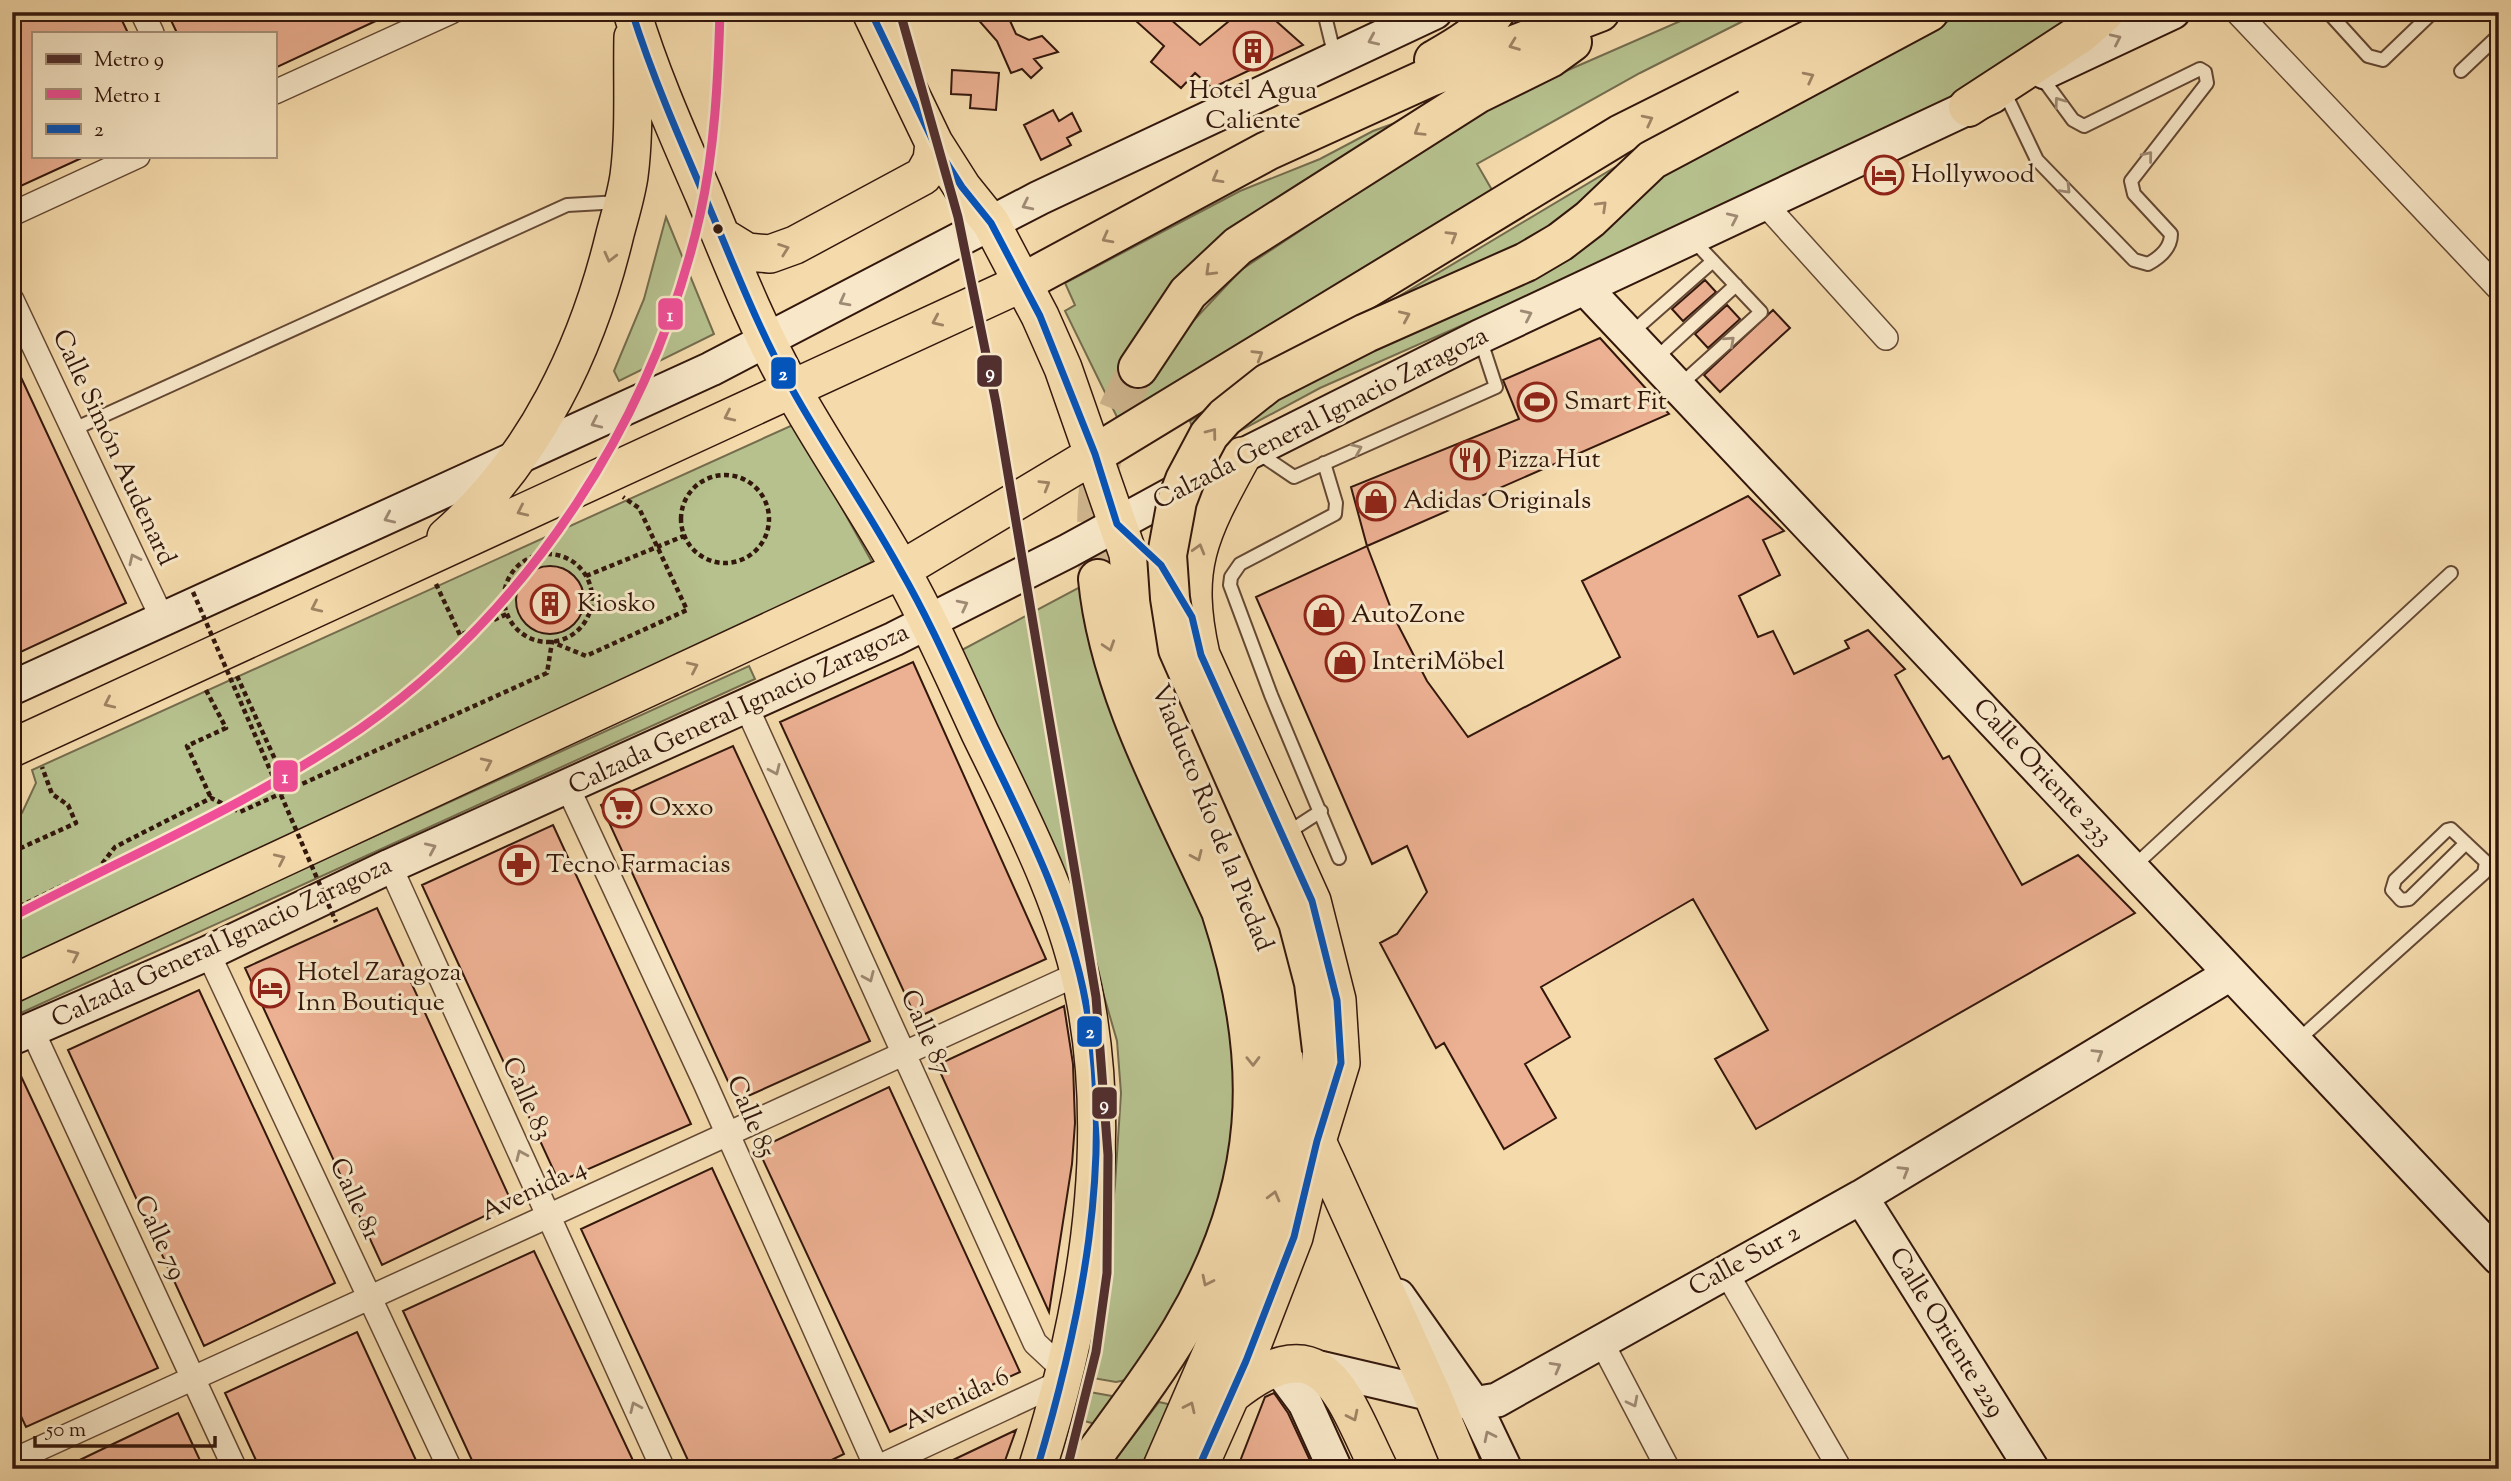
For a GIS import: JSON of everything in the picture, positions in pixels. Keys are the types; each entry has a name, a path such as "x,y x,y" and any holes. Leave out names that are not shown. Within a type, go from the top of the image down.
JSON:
{"highway":[{"path":"1022,283 1454,49 1490,20 1495,12"},
{"path":"1267,151 1430,77 1600,12"},
{"path":"1138,368 1188,293 1238,246 1477,94 1550,58 1615,12"},
{"name":"Calzada General Ignacio Zaragoza","path":"1095,454 1621,134 1865,12"},
{"path":"1317,1141 1322,1050 1314,983 1298,922 1178,649 1170,598 1167,555 1173,519 1185,480 1209,435 1225,417 1268,383 1366,333 1527,262 1590,219 1652,160 1929,12"},
{"path":"1968,107 2080,34 2105,12"},
{"path":"1084,1469 1163,1359 1212,1271 1235,1213 1244,1181 1251,1146 1254,1096 1253,1045 1245,994 1233,945 1222,911 1121,685 1105,637 1098,579"}],"main road":[{"name":"Viaducto Río de la Piedad","path":"871,12 934,143 962,187 990,223 1063,368 1128,554 1135,619 1147,663 1267,946 1281,1023 1288,1096 1280,1172 1269,1213 1238,1297 1161,1469"},
{"path":"12,688 515,461 768,341 990,223 1335,57 1435,12"},
{"name":"Calzada General Ignacio Zaragoza","path":"22,1034 208,953 390,866 747,708 928,623 1248,453 1479,337 2173,12"},
{"path":"430,569 463,523 515,461 542,419 585,330 605,276 629,165 633,14"},
{"path":"633,14 666,107 768,341 791,387 901,570 928,623 1033,845 1055,897 1080,973 1092,1058 1094,1174 1084,1274 1065,1377 1037,1469"},
{"path":"721,236 747,252 770,254 795,245 923,176 932,160 934,143"},
{"path":"12,748 430,569 791,387 1022,283"},
{"name":"Calle Oriente 233","path":"1585,288 2499,1258"},
{"path":"1198,1469 1231,1395 1294,1237 1317,1141 1341,1063 1337,1000 1312,901 1201,656 1192,617 1191,587 1201,540 1248,453"},
{"name":"Calzada General Ignacio Zaragoza","path":"12,984 901,570 1095,454"},
{"path":"1117,524 1161,565 1192,617"},
{"name":"Calle Sur 2","path":"1231,1395 1254,1378 1278,1367 1305,1364 1474,1404 1497,1400 1860,1197 2230,974"},
{"path":"1317,1141 1432,1394 1462,1469"},
{"name":"Calle Oriente 229","path":"1860,1197 2032,1469"},
{"path":"1367,1251 1474,1404 1505,1469"},
{"path":"1278,1367 1305,1403 1335,1469"},
{"path":"1320,1368 1340,1388 1379,1469"}],"street":[{"path":"142,12 152,32"},
{"path":"276,91 413,20 451,12"},
{"path":"2237,12 2499,289"},
{"path":"12,214 134,158"},
{"path":"1765,203 1886,338"},
{"name":"Calle Simón Audenard","path":"12,300 163,620"},
{"name":"Calle 87","path":"747,708 1035,1343 1065,1377"},
{"name":"Calle 85","path":"568,788 705,1083 876,1468"},
{"name":"Calle 83","path":"390,866 663,1469"},
{"name":"Calle 81","path":"208,953 450,1469"},
{"name":"Avenida 4","path":"15,1461 1080,973"},
{"name":"Calle 79","path":"22,1034 193,1378 235,1469"},
{"path":"1726,1272 1840,1469"},
{"path":"1601,1341 1668,1469"},
{"name":"Avenida 6","path":"876,1468 1065,1377"}],"lane":[{"path":"1324,12 1326,32 1335,57"},
{"path":"2328,12 2375,60 2389,57 2433,12"},
{"path":"2461,71 2499,35"},
{"path":"2004,91 2038,160 2134,260 2148,264 2167,248 2171,234 2134,194 2131,181 2207,83 2206,72 2200,69 2084,125 2073,120 2040,75"},
{"path":"74,429 567,205 623,202"},
{"path":"1679,386 1761,312 1690,237"},
{"path":"1630,334 1713,261"},
{"path":"1654,360 1736,285"},
{"path":"1248,453 1294,477 1496,387 1479,337"},
{"path":"1324,463 1336,503 1335,514 1240,564 1231,577 1230,586 1271,695 1339,858"},
{"path":"2132,868 2451,573"},
{"path":"1283,835 1321,811"},
{"path":"2295,1043 2484,873 2486,862 2466,843 2451,829 2445,831 2395,880 2392,890 2401,900 2409,900 2466,843"}],"path":[{"path":"730,475 756,487 765,499 769,527 764,540 743,559 716,562 703,557 692,548 684,536 681,521 683,506 690,493 701,482 715,476 730,475"},
{"path":"552,642 566,638 587,618 592,604 586,576 577,565 564,557 536,555 523,562 506,585 507,614 524,636 552,642 586,656 687,610 639,508 620,495"},
{"path":"586,576 684,536"},
{"path":"430,569 460,635 507,614"},
{"path":"193,593 336,922"},
{"path":"206,690 226,728 187,746 212,797 240,812 547,673 552,642"},
{"path":"237,675 289,790"},
{"path":"12,852 76,823 68,805 52,794"},
{"path":"12,910 99,868 115,847 212,797"}],"green space":[{"path":"1701,12 1761,12 1640,73 1477,164 1492,190 1118,419 1065,311 1075,305 1065,283 1240,191 1320,159 1373,131 1409,118 1123,362 1109,394 1159,371 1180,335 1241,270 1429,145 1485,110 1550,78"},
{"path":"1965,12 2083,12 1984,86 1535,293 1320,388 1236,433 1194,433 1190,421 1634,156 1646,184"},
{"path":"666,217 714,334 619,381 614,371 644,299"},
{"path":"795,424 872,562 606,694 12,975 12,818 22,813 36,783 32,770"},
{"path":"1080,587 1085,624 1101,683 1225,967 1241,1127 1197,1277 1126,1380 1116,1382 1087,1377 1107,1260 1115,1185 1121,1093 1117,1041 1087,937 960,651"},
{"path":"749,666 755,679 12,1017 12,1001"},
{"path":"1084,1391 1123,1398 1103,1426 1077,1419"},
{"path":"1159,1402 1172,1405 1141,1469 1108,1469"}],"building":[{"path":"12,12 118,12 128,32 32,32 32,158 82,158 12,190"},
{"path":"167,12 395,12 276,68 276,32 177,32"},
{"path":"976,12 1006,12 1016,34 1029,40 1042,36 1058,52 1034,59 1042,68 1031,78 1022,69 1011,73 997,41 974,15"},
{"name":"Hotel Agua Caliente","path":"1126,12 1162,12 1200,45 1240,12 1266,12 1303,45 1212,88 1195,73 1181,88 1151,62 1164,46"},
{"path":"952,70 999,73 996,110 970,108 971,95 951,94"},
{"path":"1053,110 1059,121 1072,113 1081,131 1067,138 1071,145 1041,160 1024,125"},
{"path":"1705,280 1716,292 1683,321 1672,309"},
{"path":"1727,305 1740,319 1708,348 1695,334"},
{"path":"1773,310 1790,328 1720,392 1704,375"},
{"path":"1600,338 1669,414 1367,546 1351,487 1519,419 1503,380"},
{"path":"12,358 126,603 12,656"},
{"path":"1748,496 1784,531 1763,540 1780,575 1739,596 1758,637 1773,631 1794,674 1849,648 1845,641 1868,630 1905,669 1895,675 1943,759 1949,756 2022,885 2078,855 2135,913 1756,1129 1715,1059 1768,1030 1693,899 1541,987 1570,1037 1525,1064 1556,1118 1504,1149 1444,1043 1436,1048 1380,943 1397,934 1427,892 1407,846 1372,864 1256,597 1367,546 1395,619 1427,681 1468,737 1620,657 1582,581"},
{"name":"Kiosko","path":"543,566 557,566 569,571 579,581 584,600 579,619 569,629 557,634 543,634 531,629 521,619 516,607 516,593 521,581 531,571"},
{"path":"913,662 1046,959 916,1018 780,722"},
{"path":"733,746 870,1041 737,1101 601,805"},
{"path":"553,825 691,1124 559,1182 422,885"},
{"path":"377,908 512,1203 382,1265 245,968"},
{"path":"199,990 335,1283 204,1346 68,1050"},
{"path":"1064,1006 1073,1064 1075,1123 1072,1164 1049,1312 937,1065"},
{"path":"12,1057 158,1368 26,1427 12,1397"},
{"path":"889,1087 1020,1372 890,1432 758,1149"},
{"path":"712,1168 844,1454 813,1469 692,1469 581,1229"},
{"path":"534,1251 637,1469 476,1469 403,1311"},
{"path":"357,1332 420,1469 260,1469 225,1393"},
{"path":"1274,1393 1288,1413 1314,1469 1237,1469 1265,1397"},
{"path":"178,1413 204,1469 61,1469 113,1444"},
{"path":"1016,1430 1002,1469 934,1469"}],"tunnel":[{"path":"1098,579 1096,521 1100,470 1113,421 1138,368"}],"metro line":[{"name":"1","path":"12,917 233,805 319,756 360,729 422,681 479,627 531,567 577,503 617,435 652,364 679,290 700,215 709,165 717,88 720,12"},
{"name":"9","path":"900,12 958,217 996,403 1096,997 1108,1155 1107,1273 1096,1352 1067,1469"}],"transit line":[{"name":"2","path":"632,12 666,105 756,318 779,366 888,548 937,639 1034,845 1059,907 1079,971 1094,1063 1095,1180 1080,1297 1068,1355 1037,1469"},
{"name":"2","path":"871,12 934,143 962,187 991,223 1040,316 1095,454 1117,524 1161,565 1192,617 1201,655 1312,901 1337,1000 1341,1063 1317,1141 1294,1237 1246,1361 1198,1469"}],"place":[{"name":"Hotel Agua Caliente","path":"1253,51"},
{"name":"Hollywood","path":"1884,175"},
{"name":"Smart Fit","path":"1537,402"},
{"name":"Pizza Hut","path":"1470,460"},
{"name":"Adidas Originals","path":"1376,501"},
{"name":"Kiosko","path":"550,604"},
{"name":"AutoZone","path":"1324,615"},
{"name":"InteriMöbel","path":"1345,662"},
{"name":"Oxxo","path":"622,808"},
{"name":"Tecno Farmacias","path":"519,865"},
{"name":"Hotel Zaragoza Inn Boutique","path":"270,988"}]}
